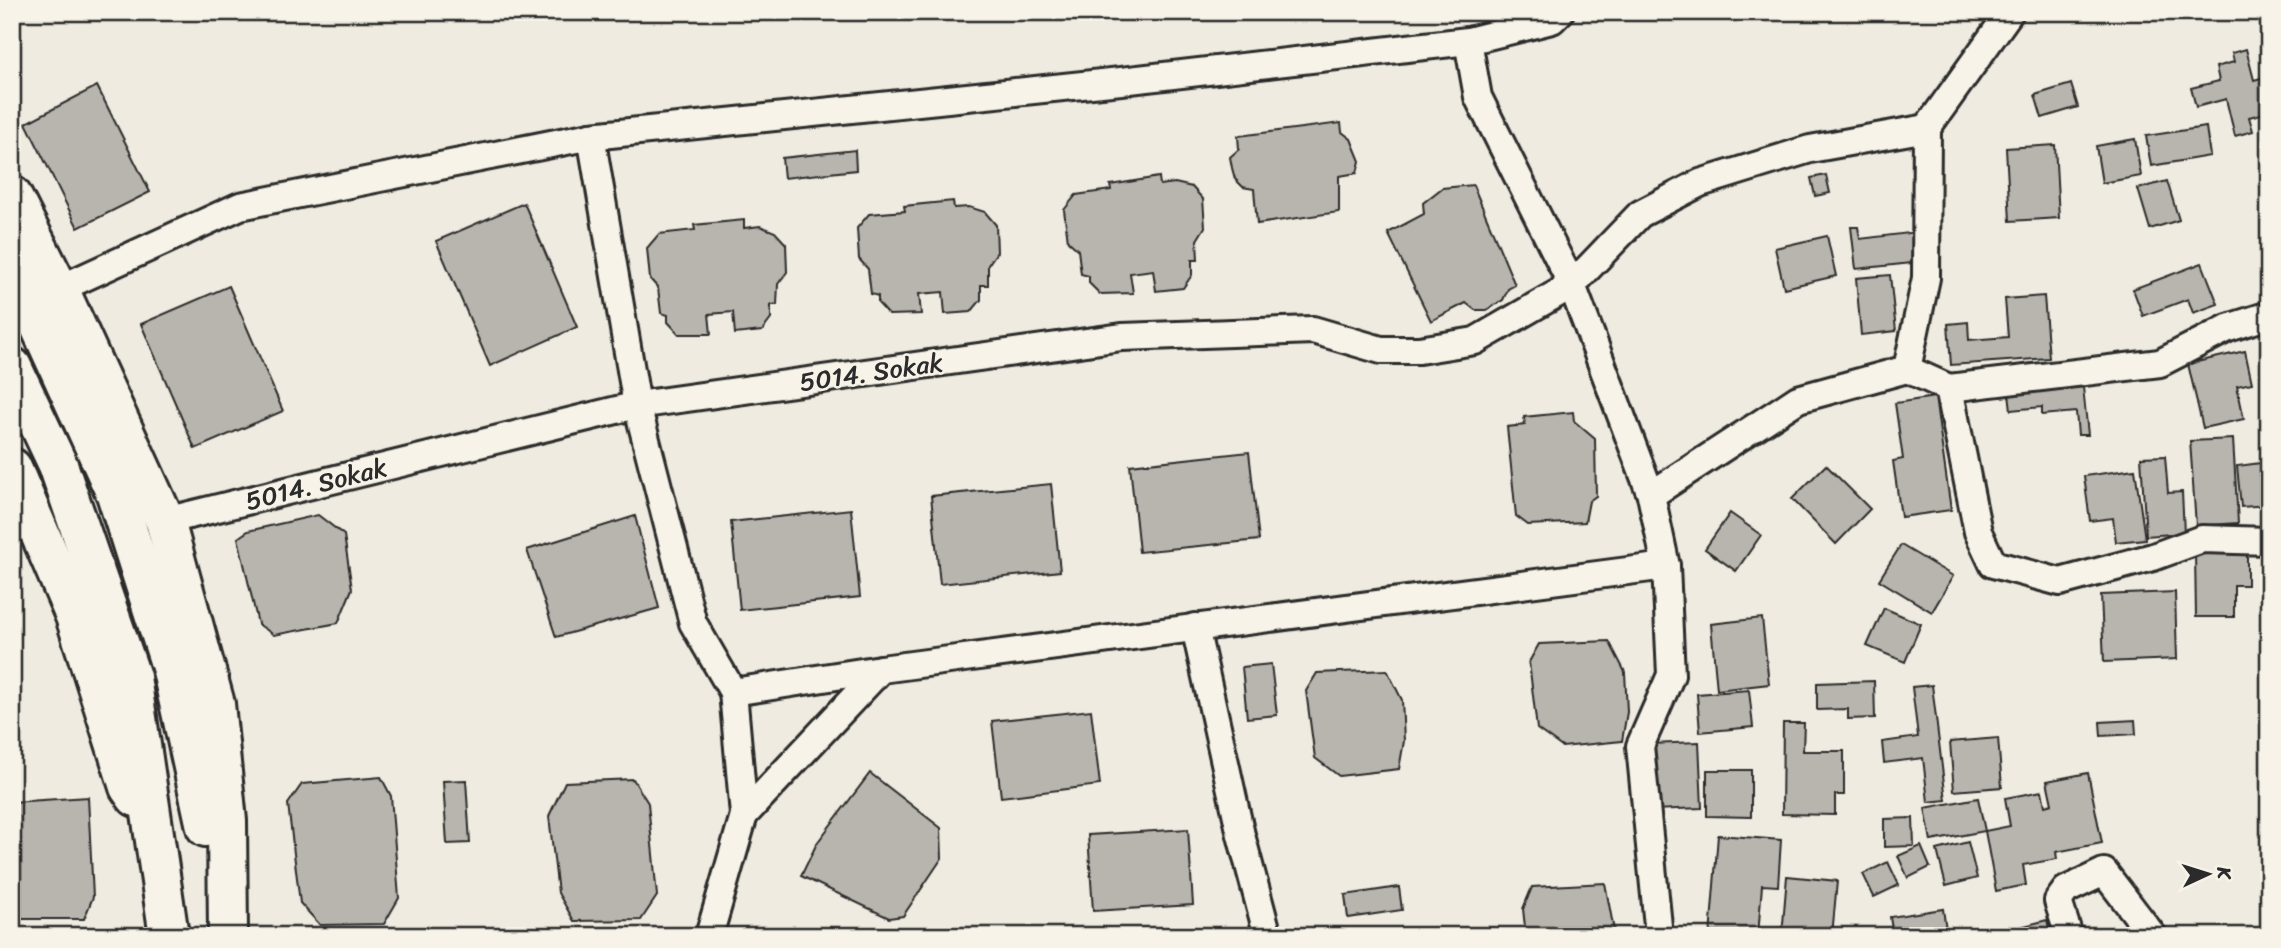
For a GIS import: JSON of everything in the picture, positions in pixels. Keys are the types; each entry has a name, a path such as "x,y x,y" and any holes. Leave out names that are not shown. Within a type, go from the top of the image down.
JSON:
{"main road":[{"path":"12,196 59,289 165,521 215,704 227,821 227,936"},
{"path":"12,265 116,494 172,670 204,814 227,936"},
{"path":"12,367 58,465 131,677 155,823 169,936"},
{"path":"12,468 75,616 129,787 155,823"}],"street":[{"path":"59,289 240,206 592,136 1121,81 1468,41 1552,20 1560,12"},
{"path":"1907,369 1926,278 1927,128 2010,12"},
{"path":"1468,41 1478,97 1572,285 1651,495 1666,566 1671,675 1640,746 1659,936"},
{"name":"5014. Sokak","path":"165,521 637,405 1122,337 1313,330 1381,350 1419,350 1475,341 1572,285 1640,214 1700,183 1810,149 1927,128"},
{"path":"592,136 637,405 693,623 733,692 744,815 709,936"},
{"path":"1651,495 1798,399 1907,369 1948,388 2160,363 2228,328 2269,315"},
{"path":"1948,388 1978,532 1993,564 2060,582 2153,557 2202,539 2269,541"},
{"path":"733,692 881,669 1666,566"},
{"path":"1195,627 1241,835 1268,936"},
{"path":"744,815 881,669"},
{"path":"2069,936 2058,901 2066,890 2104,872 2152,936"}],"building":[{"path":"2246,49 2254,80 2268,76 2262,52 2269,51 2269,112 2249,117 2253,131 2235,136 2226,99 2196,107 2191,88 2219,81 2216,67 2234,62 2232,53"},
{"path":"2071,84 2078,107 2042,118 2035,95"},
{"path":"97,86 150,192 78,228 26,123"},
{"path":"1341,123 1342,132 1351,139 1360,161 1357,173 1339,176 1339,212 1257,224 1254,189 1243,187 1235,179 1232,168 1230,157 1239,149 1238,136"},
{"path":"2206,127 2210,156 2151,166 2146,136"},
{"path":"2135,139 2141,176 2102,183 2096,146"},
{"path":"2055,145 2059,218 2010,221 2006,148"},
{"path":"855,150 856,170 784,178 782,158"},
{"path":"1826,175 1830,193 1815,196 1811,178"},
{"path":"1159,177 1160,185 1175,183 1192,187 1203,199 1205,227 1197,240 1198,260 1192,260 1192,275 1183,288 1156,291 1153,270 1130,273 1133,293 1100,294 1089,283 1089,276 1081,274 1078,250 1068,241 1064,210 1076,195 1111,190 1110,185"},
{"path":"2167,181 2179,220 2150,229 2138,189"},
{"path":"1473,185 1515,285 1508,289 1503,300 1486,310 1475,310 1466,303 1431,321 1388,233 1424,214 1423,203 1442,188"},
{"path":"953,201 954,208 969,207 985,212 996,225 997,252 988,265 988,285 981,285 981,300 971,312 945,314 943,292 919,294 921,314 889,315 878,303 878,296 871,294 868,269 859,259 857,228 869,214 905,211 904,206"},
{"path":"524,203 577,327 490,366 436,241"},
{"path":"744,220 744,228 760,226 775,232 786,244 787,272 778,284 777,305 771,305 771,319 762,331 735,334 733,312 709,314 711,334 679,334 668,322 668,315 661,313 658,288 650,279 647,248 659,234 695,230 694,225"},
{"path":"1851,227 1858,227 1860,239 1917,232 1921,262 1856,269"},
{"path":"1827,236 1836,276 1784,288 1775,248"},
{"path":"2202,263 2218,304 2193,313 2188,299 2143,316 2133,289"},
{"path":"1890,275 1896,331 1861,335 1856,278"},
{"path":"229,286 283,411 195,449 141,324"},
{"path":"2044,296 2049,358 1951,365 1948,324 1968,322 1969,340 2008,337 2005,299"},
{"path":"2245,351 2252,383 2237,386 2244,419 2203,428 2188,364"},
{"path":"2083,387 2088,435 2078,435 2076,412 2042,415 2042,407 2011,410 2009,393"},
{"path":"1935,397 1951,510 1901,517 1893,461 1903,459 1895,403"},
{"path":"1573,412 1574,421 1595,439 1596,496 1589,501 1585,522 1528,525 1516,516 1507,427 1525,425 1524,417"},
{"path":"2233,439 2238,523 2196,526 2190,441"},
{"path":"1249,452 1259,540 1139,552 1130,465"},
{"path":"2165,456 2168,493 2182,492 2184,533 2146,536 2141,457"},
{"path":"2269,462 2269,505 2241,507 2237,466"},
{"path":"1826,465 1870,509 1836,544 1792,499"},
{"path":"2135,469 2145,539 2116,542 2113,518 2090,521 2084,476"},
{"path":"1051,484 1060,571 940,584 931,496"},
{"path":"851,509 860,597 740,610 731,522"},
{"path":"1730,513 1761,535 1736,571 1705,549"},
{"path":"318,515 344,535 352,589 338,623 274,635 258,624 238,538 248,531"},
{"path":"635,516 659,608 556,637 527,550"},
{"path":"1901,545 1953,576 1932,612 1879,580"},
{"path":"2195,552 2247,552 2247,585 2234,585 2234,617 2196,617"},
{"path":"2175,592 2177,659 2104,662 2101,595"},
{"path":"1884,608 1921,624 1905,662 1867,646"},
{"path":"1762,618 1769,684 1717,690 1711,624"},
{"path":"1609,641 1625,672 1627,712 1622,741 1562,747 1537,729 1529,662 1539,644"},
{"path":"1271,664 1277,715 1247,718 1242,667"},
{"path":"1387,670 1402,700 1404,741 1399,769 1339,776 1315,758 1306,691 1317,673"},
{"path":"1874,681 1875,718 1848,719 1848,709 1817,710 1817,683"},
{"path":"1932,685 1946,800 1928,802 1923,758 1884,763 1882,742 1918,737 1912,687"},
{"path":"1749,690 1753,727 1700,732 1697,694"},
{"path":"1091,710 1100,785 1001,797 992,721"},
{"path":"2135,720 2136,734 2101,736 2100,722"},
{"path":"1783,723 1804,723 1803,751 1844,751 1844,795 1835,795 1835,815 1782,814"},
{"path":"1998,738 2002,787 1954,791 1950,742"},
{"path":"1699,742 1702,808 1653,810 1650,744"},
{"path":"1707,770 1751,770 1751,817 1707,816"},
{"path":"870,773 941,828 942,858 903,916 889,918 801,876 817,843"},
{"path":"2088,773 2102,843 2056,852 2057,859 2023,865 2026,885 1996,891 1985,831 2010,826 2005,798 2042,791 2045,806 2052,804 2047,781"},
{"path":"381,777 391,796 399,898 384,924 320,925 300,903 288,804 302,784"},
{"path":"633,779 648,803 657,896 641,920 574,921 558,893 549,816 565,782"},
{"path":"466,780 470,843 447,844 443,781"},
{"path":"88,797 93,897 84,919 12,919 12,802"},
{"path":"1978,798 1985,831 1931,841 1925,808"},
{"path":"1913,818 1914,846 1884,847 1884,819"},
{"path":"1188,829 1193,905 1093,911 1088,835"},
{"path":"1718,835 1781,840 1778,886 1762,885 1758,936 1710,936"},
{"path":"1968,842 1977,878 1946,886 1937,850"},
{"path":"1921,846 1930,867 1908,878 1898,856"},
{"path":"1888,862 1899,885 1874,897 1863,874"},
{"path":"1787,876 1837,881 1832,936 1782,936"},
{"path":"1605,883 1615,936 1526,936 1523,909 1532,887"},
{"path":"1399,887 1402,910 1348,918 1345,895"},
{"path":"1943,909 1947,936 1893,936 1890,917"},
{"path":"2047,920 2051,936 1986,936"}]}
